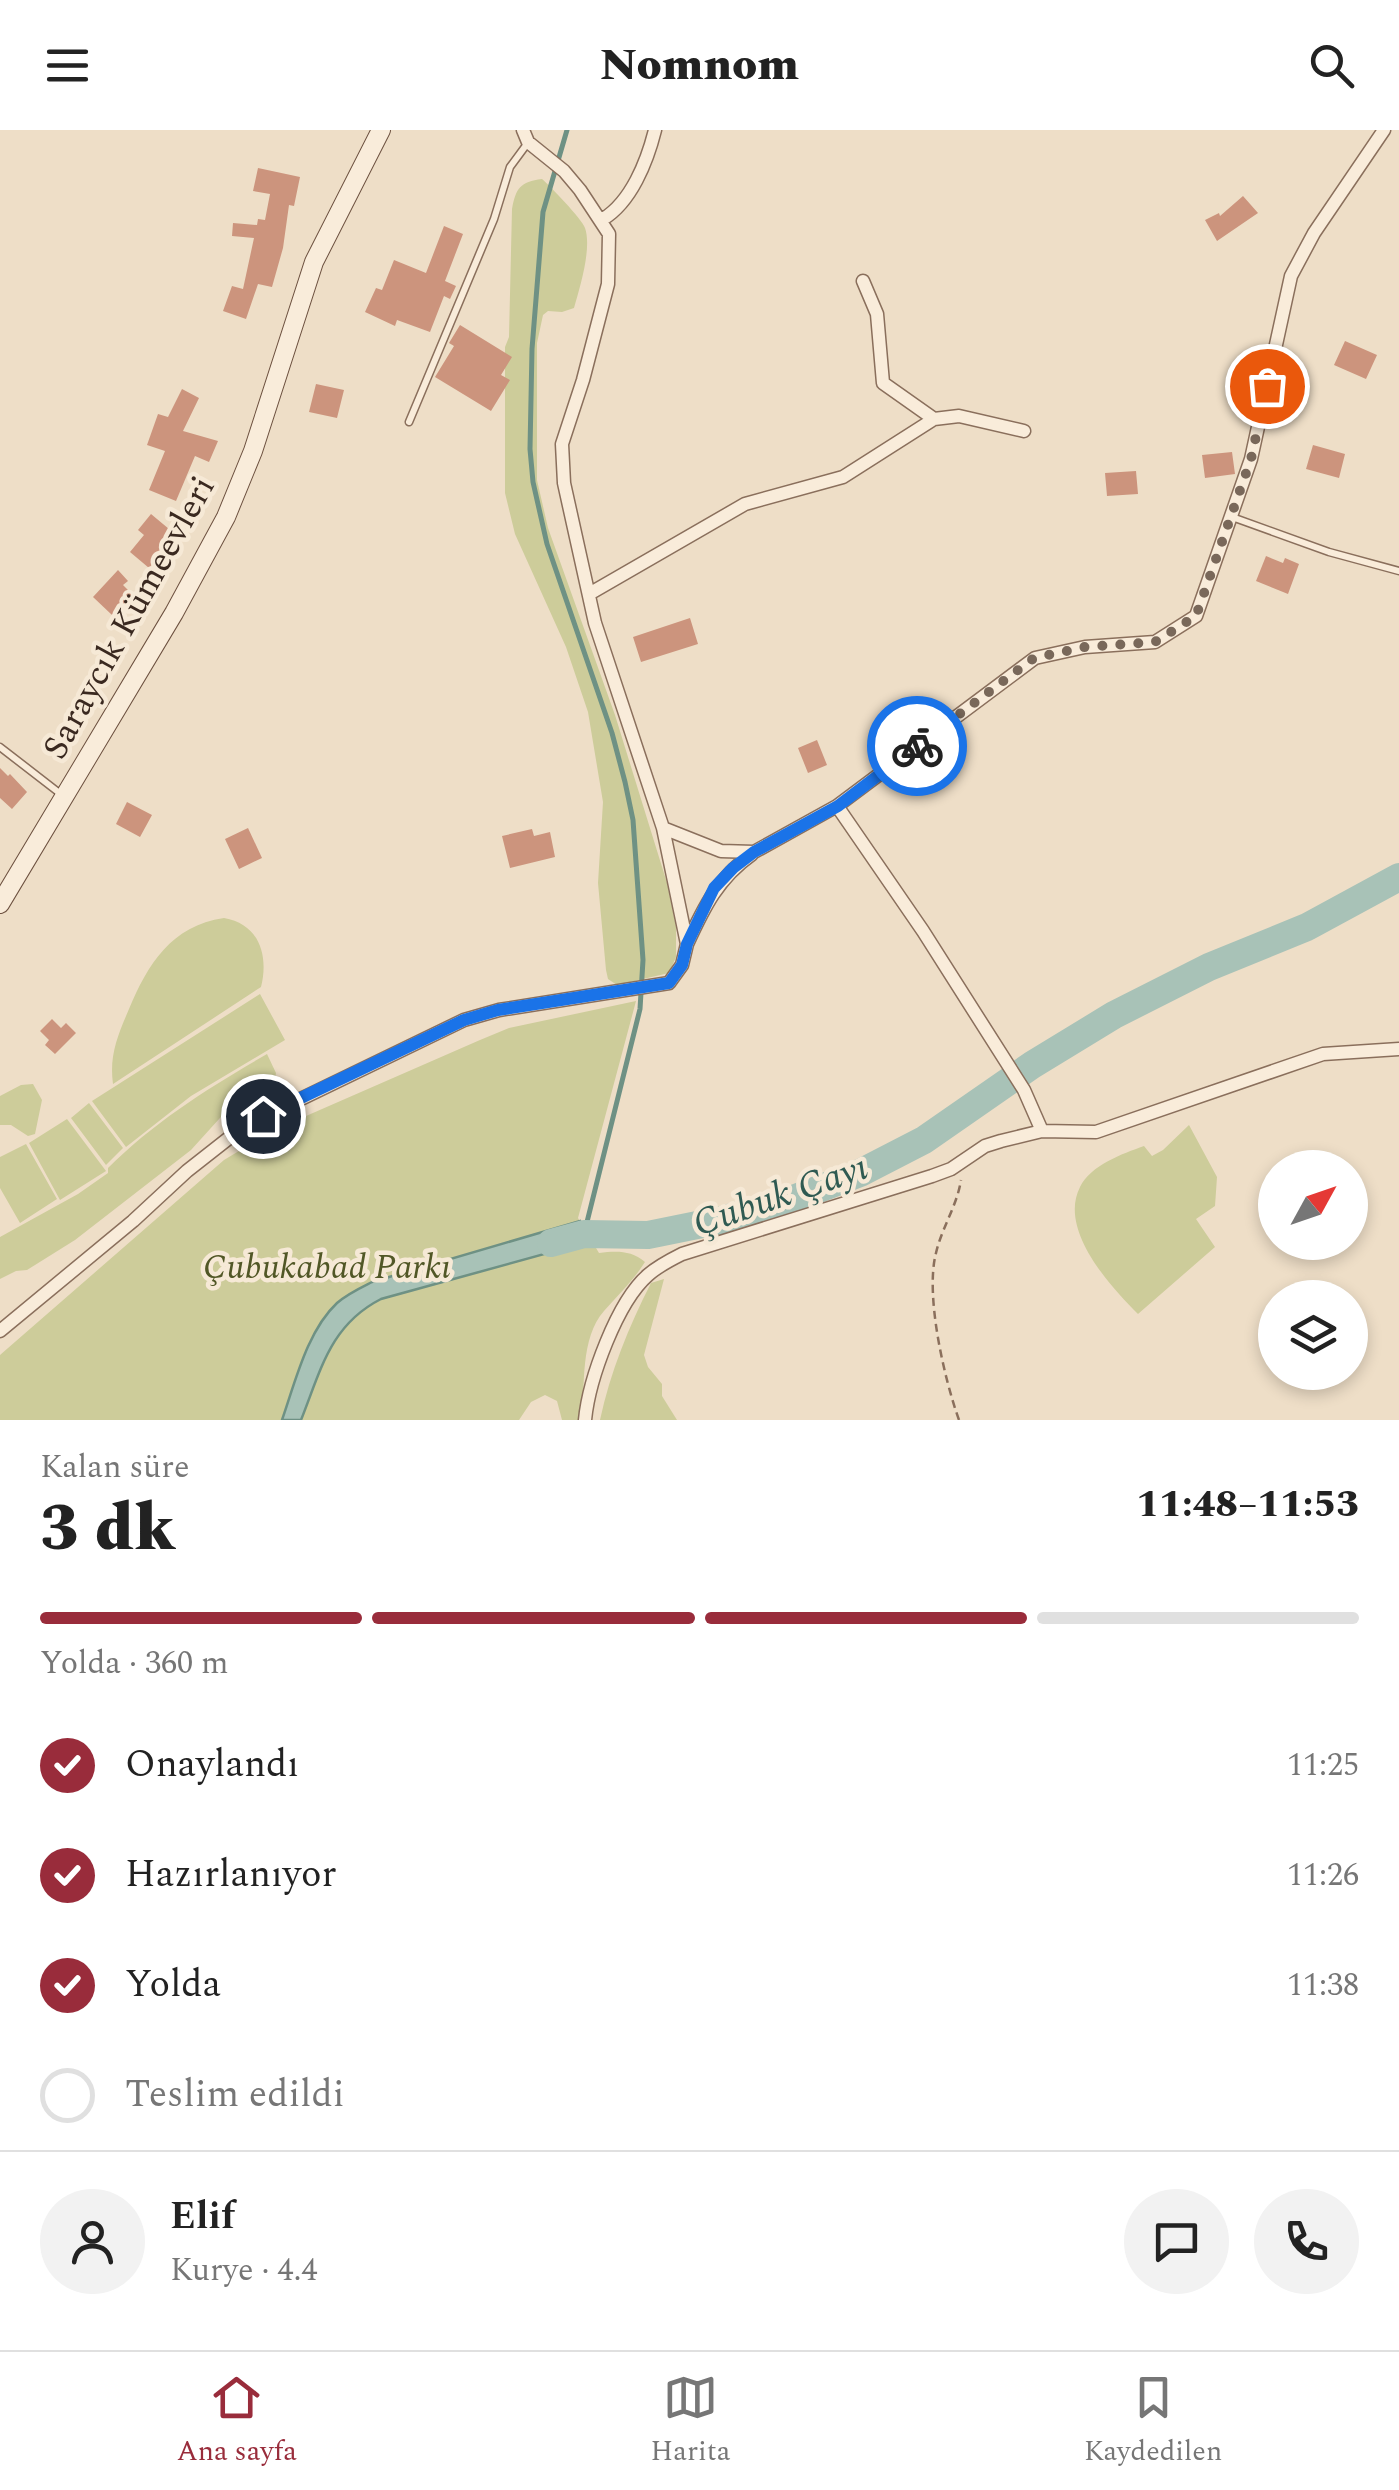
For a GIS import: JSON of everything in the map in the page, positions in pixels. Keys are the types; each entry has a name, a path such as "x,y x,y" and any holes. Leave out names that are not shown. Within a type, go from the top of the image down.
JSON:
{"main road":[{"name":"Saraycık Kümeevleri","path":"0,904 174,613 226,517 253,450 314,262 380,130"}],"street":[{"path":"602,220 624,202 651,148 655,130"},
{"path":"0,1330 133,1221 209,1152 263,1116 464,1020 498,1010 669,983 682,965 687,944 714,888 754,852 838,806 1034,658 1085,647 1155,642 1196,616 1251,459 1291,276 1314,233 1384,130"},
{"path":"526,136 564,171 610,234 608,284 562,444 564,484 589,594 663,828 687,944"},
{"path":"864,281 880,327 883,383 934,419"},
{"path":"589,594 744,504 843,478 934,419 959,416 1024,432"},
{"path":"838,806 924,931 1006,1061 1042,1131"},
{"path":"663,828 721,851 754,852"},
{"path":"585,1420 606,1344 636,1288 655,1269 682,1254 932,1176 964,1162 985,1146 1042,1131 1096,1132 1323,1054 1399,1049"}],"lane":[{"path":"409,422 494,219 510,167 526,136"},
{"path":"1231,517 1330,552 1399,570"},
{"path":"0,747 64,797"}],"path":[{"path":"959,1420 942,1353 932,1276 938,1243 958,1200 964,1162"}],"green space":[{"path":"542,179 583,224 587,246 574,308 543,315 537,343 537,480 548,528 615,715 667,883 676,927 676,957 669,973 617,985 608,979 606,970 598,883 603,802 588,712 566,647 515,534 505,493 505,347 509,337 512,209 520,187"},
{"path":"224,918 246,927 259,943 264,964 261,987 113,1084 113,1054 118,1037 153,963 189,929"},
{"path":"260,994 285,1040 191,1096 126,1147 92,1101"},
{"name":"Çubukabad Parkı","path":"636,1001 578,1218 599,1253 629,1253 645,1262 596,1322 587,1348 582,1420 562,1420 557,1401 545,1395 531,1402 519,1420 0,1420 0,1355 224,1160 274,1130 509,1028"},
{"path":"267,1054 276,1073 274,1085 229,1108 191,1150 75,1240 27,1270 0,1279 0,1237 78,1194 108,1173 108,1168 164,1120"},
{"path":"33,1084 42,1100 35,1134 28,1136 11,1125 0,1125 0,1096 21,1085"},
{"path":"89,1103 123,1148 106,1165 71,1118"},
{"path":"67,1119 106,1171 60,1200 29,1143"},
{"path":"1189,1125 1217,1177 1215,1206 1196,1219 1215,1247 1138,1314 1091,1256 1076,1221 1075,1204 1085,1179 1099,1166 1144,1146 1152,1156"},
{"path":"26,1144 57,1199 20,1223 0,1188 0,1157"},
{"path":"664,1279 644,1355 677,1420 600,1420 635,1316 651,1283"}],"shaded area":[{"path":"580,1221 588,1242 381,1299 364,1310 329,1350 301,1420 282,1420 310,1343 327,1315 345,1297 372,1282"}],"building":[{"path":"258,168 300,177 294,206 289,205 272,287 258,284 246,319 223,311 232,286 243,289 254,238 232,236 233,223 257,225 258,219 265,220 270,194 253,191"},
{"path":"1243,196 1258,213 1217,241 1205,220 1219,213 1220,216"},
{"path":"444,226 463,234 445,281 456,286 450,299 444,296 430,332 397,320 395,326 365,312 376,288 382,290 394,260 426,273"},
{"path":"460,325 512,357 501,375 510,380 491,411 435,377 454,346 449,343"},
{"path":"1345,341 1377,355 1366,379 1334,365"},
{"path":"316,384 344,390 337,418 309,412"},
{"path":"182,389 199,398 183,431 218,441 209,462 195,456 176,501 149,490 165,451 147,445 158,414 168,417"},
{"path":"1313,445 1345,454 1339,478 1306,469"},
{"path":"1232,452 1235,474 1205,478 1202,455"},
{"path":"1136,471 1138,494 1107,496 1105,473"},
{"path":"151,514 175,534 170,540 173,542 149,568 130,552 144,535 138,530"},
{"path":"1266,556 1299,564 1288,594 1256,581"},
{"path":"118,570 128,581 123,585 133,595 112,615 93,597"},
{"path":"690,618 698,644 641,662 633,637"},
{"path":"817,740 827,765 808,773 798,748"},
{"path":"0,768 27,792 12,809 0,798"},
{"path":"127,802 152,815 140,837 116,824"},
{"path":"248,828 262,858 239,869 225,839"},
{"path":"532,829 534,836 550,832 555,857 510,868 502,836"},
{"path":"52,1019 61,1028 66,1023 76,1033 55,1054 45,1045 49,1040 40,1031"}],"waterway":[{"path":"567,130 543,212 532,349 533,482 547,544 625,782 633,820 643,960 640,1009 584,1234"},
{"name":"Çubuk Çayı","path":"551,1243 584,1234 648,1235 722,1220 793,1199 860,1173 924,1140 1032,1065 1114,1015 1209,967 1307,927 1399,877"}],"way so far":[{"path":"917,746 1034,658 1085,647 1155,642 1196,616 1251,459 1267,386"}],"route":[{"path":"263,1116 464,1020 498,1010 669,983 678,974 687,944 714,888 733,868 754,852 838,806 917,746"}]}
